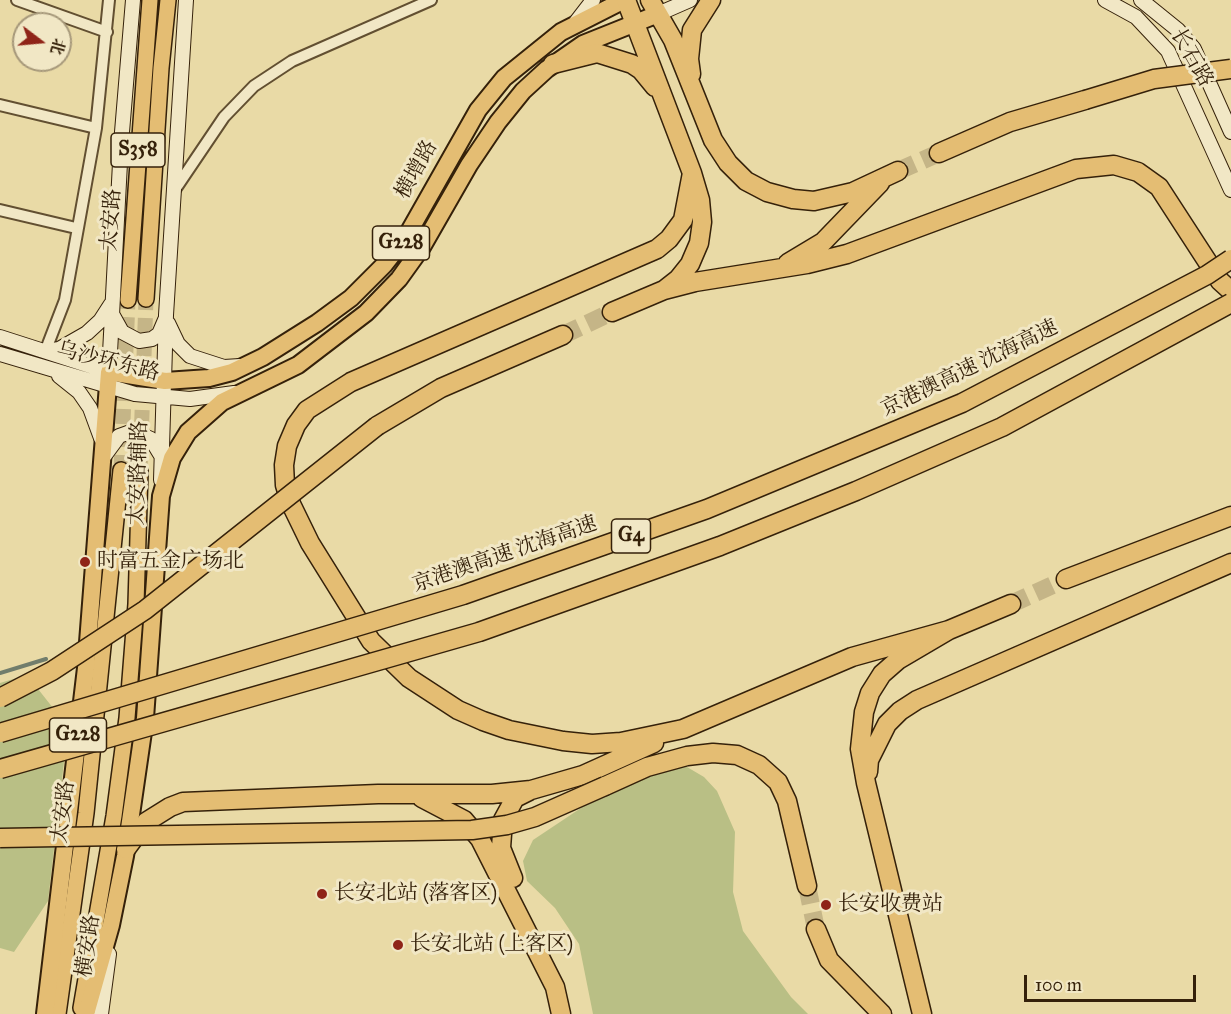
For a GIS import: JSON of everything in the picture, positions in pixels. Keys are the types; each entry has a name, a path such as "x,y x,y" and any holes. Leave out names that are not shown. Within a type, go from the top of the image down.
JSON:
{"highway":[{"name":"横增路","path":"109,380 165,390 245,366 288,343 351,298 384,265 406,237 478,110 511,72 532,52 573,25 625,0"},
{"path":"625,0 692,173 701,211 699,243 690,264 678,279 664,290"},
{"path":"695,100 689,59 692,30 711,0"},
{"name":"横增路","path":"242,391 271,379 306,360 366,312 399,279 422,247 469,165 498,122 523,91 553,64 583,44 635,23 654,7"},
{"path":"654,7 673,40 712,140 728,163 746,181 767,192 793,199 814,201 835,198 891,174 823,242 774,270"},
{"path":"553,64 597,53 621,60 641,70 664,103"},
{"path":"939,153 1010,122 1154,79 1231,69"},
{"path":"612,312 664,290 695,282 774,270 847,254 1076,169 1114,165 1138,171 1159,187 1220,281 1231,291"},
{"path":"683,729 621,742 592,744 563,741 509,730 483,721 433,695 390,661 348,607 299,524 285,485 284,465 287,446 296,425 307,410 351,382 586,282 657,249 669,239 683,220 692,173"},
{"name":"京港澳高速 沈海高速","path":"0,733 463,595 707,509 962,403 1207,274 1231,259"},
{"name":"G4","path":"0,769 479,632 720,546 856,491 1002,427 1231,303"},
{"path":"0,698 52,671 144,610 377,426 441,388 563,335"},
{"name":"太安路辅路","path":"45,1014 87,657 105,455 109,380"},
{"name":"G228","path":"161,496 171,458 188,432 222,402 242,391"},
{"name":"太安路辅路","path":"86,1014 126,849 146,708 161,496"},
{"path":"1066,579 1231,516"},
{"path":"866,783 869,760 877,740 900,711 917,700 1231,562"},
{"path":"126,849 146,822 170,807 197,800 492,794 531,790 583,775 683,729 852,657 949,630 1011,604"},
{"path":"922,1014 866,783 860,749 861,729 870,693 882,674 898,660 949,630"},
{"path":"0,838 472,830 507,825 535,817 647,767 687,756 713,753 737,755 759,765 778,782 788,801 807,886"},
{"path":"531,790 515,798 507,808 503,820 501,848 507,865 552,954 569,998 572,1014"},
{"path":"415,795 464,820 480,839 555,987 561,1014"},
{"path":"816,929 829,960 882,1014"}],"main road":[{"name":"太安路辅路","path":"109,380 121,144 133,0"},
{"name":"太安路","path":"128,300 150,0"},
{"name":"太安路","path":"146,300 161,68 168,0"},
{"name":"太安路辅路","path":"161,496 166,315 186,0"},
{"path":"573,25 593,0"},
{"name":"横增路","path":"654,7 690,0"},
{"name":"长石路","path":"1105,0 1136,17 1168,51 1231,190"},
{"name":"长石路","path":"1141,0 1178,30 1194,49 1231,132"},
{"path":"45,352 59,349 87,333 112,307 122,332 139,341 152,339 159,333 166,315"},
{"path":"166,315 170,332 190,356 224,367 245,366"},
{"name":"乌沙环东路","path":"0,337 45,352 109,380"},
{"name":"乌沙环东路","path":"0,354 47,369 109,380"},
{"path":"47,369 79,392 90,408 100,428 105,455"},
{"name":"乌沙环东路","path":"165,390 208,398 242,391"},
{"path":"105,455 119,436 133,431 152,439 162,459"},
{"name":"太安路","path":"58,1014 86,813 121,470"},
{"path":"81,1014 114,816 127,718 136,604 140,471"},
{"name":"横安路","path":"101,1014 119,884"}],"street":[{"path":"17,0 107,33"},
{"path":"45,352 65,300 76,228 96,128 109,0"},
{"path":"173,193 224,117 254,86 292,61 431,0"},
{"path":"0,105 96,128"},
{"path":"0,210 76,228"}],"green space":[{"path":"27,675 68,727 48,901 14,952 0,948 0,683"},
{"path":"687,767 704,777 717,791 735,832 733,892 743,931 791,997 808,1014 593,1014 579,944 555,908 527,881 523,861 533,840 602,794 665,768"}],"waterway":[{"path":"0,673 46,659"}],"tunnel":[{"path":"898,171 939,153"},
{"path":"140,471 146,299"},
{"path":"121,470 128,300"},
{"path":"563,335 612,312"},
{"path":"1011,604 1066,579"},
{"path":"807,886 816,929"}],"place":[{"name":"时富五金广场北","path":"85,562"},
{"name":"长安北站 (落客区)","path":"322,894"},
{"name":"长安收费站","path":"826,905"},
{"name":"长安北站 (上客区)","path":"398,945"}]}
